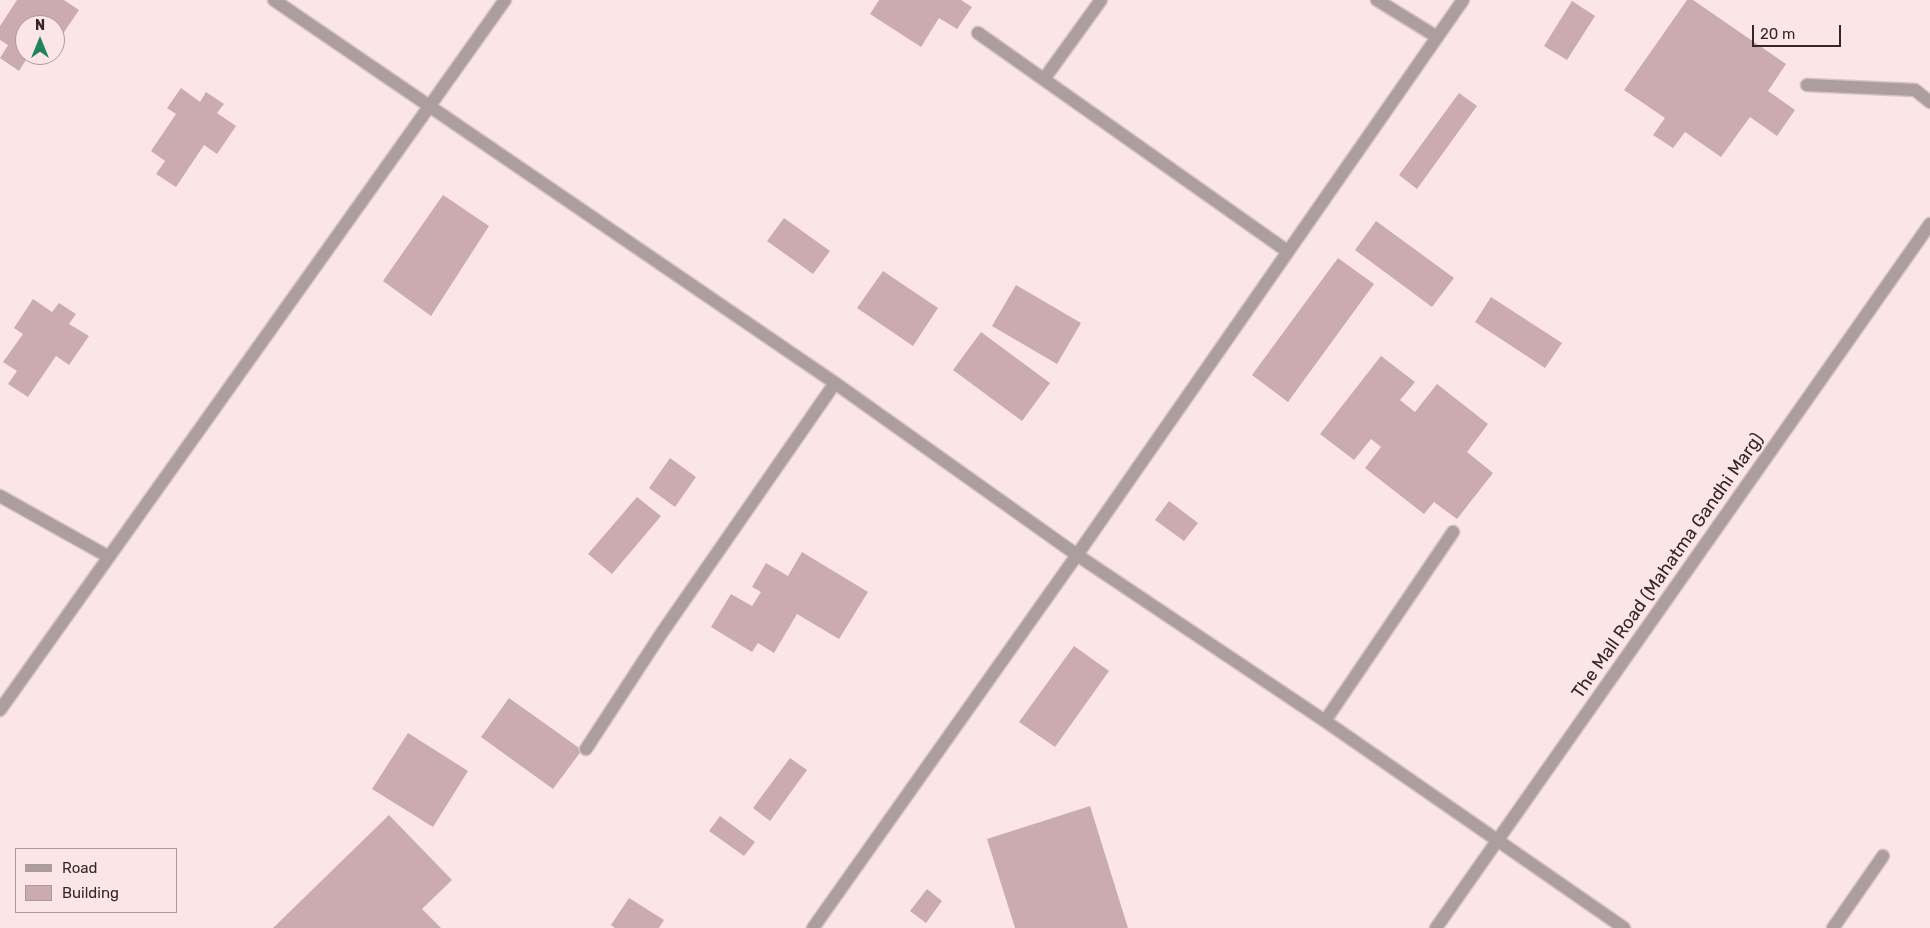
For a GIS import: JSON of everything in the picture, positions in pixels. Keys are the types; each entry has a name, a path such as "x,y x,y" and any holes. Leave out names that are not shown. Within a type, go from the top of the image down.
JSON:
{"street":[{"path":"274,0 835,383 1077,555 1325,721 1624,928"},
{"path":"0,710 505,0"},
{"path":"1044,80 1101,0"},
{"path":"1378,0 1437,37"},
{"path":"812,928 1077,555 1463,0"},
{"path":"978,33 1287,252"},
{"path":"1807,85 1915,90 1930,102"},
{"name":"The Mall Road (Mahatma Gandhi Marg)","path":"1436,928 1930,224"},
{"path":"586,749 661,634 835,383"},
{"path":"0,496 109,557"},
{"path":"1325,721 1453,532"},
{"path":"1833,928 1883,856"}],"building":[{"path":"17,0 64,0 79,10 65,31 65,15 15,15 15,65 23,65 19,71 0,58 8,45 0,40 0,26"},
{"path":"879,0 961,0 972,7 957,29 939,18 921,47 870,14"},
{"path":"1687,0 1693,0 1786,64 1768,91 1795,110 1777,136 1750,117 1721,157 1685,132 1673,148 1653,135 1665,118 1624,90"},
{"path":"1572,1 1595,16 1567,60 1544,46"},
{"path":"181,88 200,102 206,92 224,104 217,113 236,126 217,154 204,145 176,187 156,174 165,161 151,151 176,114 167,108"},
{"path":"1459,93 1477,106 1417,189 1399,175"},
{"path":"443,195 489,226 431,316 383,281"},
{"path":"784,218 830,251 813,274 767,241"},
{"path":"1376,221 1454,278 1432,307 1355,250"},
{"path":"1338,258 1374,284 1288,402 1252,375"},
{"path":"883,271 938,308 913,346 857,308"},
{"path":"1016,285 1081,323 1057,364 992,326"},
{"path":"1491,297 1562,343 1545,368 1475,322"},
{"path":"33,299 52,312 59,303 76,314 69,324 89,336 69,365 56,356 28,397 8,384 17,371 3,362 23,334 14,328"},
{"path":"981,332 1050,383 1022,421 953,370"},
{"path":"1381,356 1415,382 1400,400 1415,412 1437,384 1488,424 1467,452 1493,473 1457,519 1434,502 1424,514 1365,468 1381,447 1371,439 1354,460 1320,434"},
{"path":"670,458 696,477 675,507 649,488"},
{"path":"637,497 661,516 612,574 588,554"},
{"path":"1169,501 1198,523 1184,541 1155,520"},
{"path":"802,552 868,592 839,639 797,614 774,653 758,643 752,652 711,627 731,594 752,606 761,592 752,587 766,563 788,576"},
{"path":"1074,646 1109,671 1055,747 1019,722"},
{"path":"509,698 582,750 553,789 481,737"},
{"path":"408,733 468,771 433,827 372,789"},
{"path":"790,758 807,770 770,821 753,808"},
{"path":"1090,806 1128,928 1015,928 987,839"},
{"path":"389,815 452,880 422,909 441,928 273,928"},
{"path":"720,816 755,842 744,856 709,831"},
{"path":"927,889 942,901 926,923 910,911"},
{"path":"629,898 664,920 659,928 615,928 611,925"}]}
